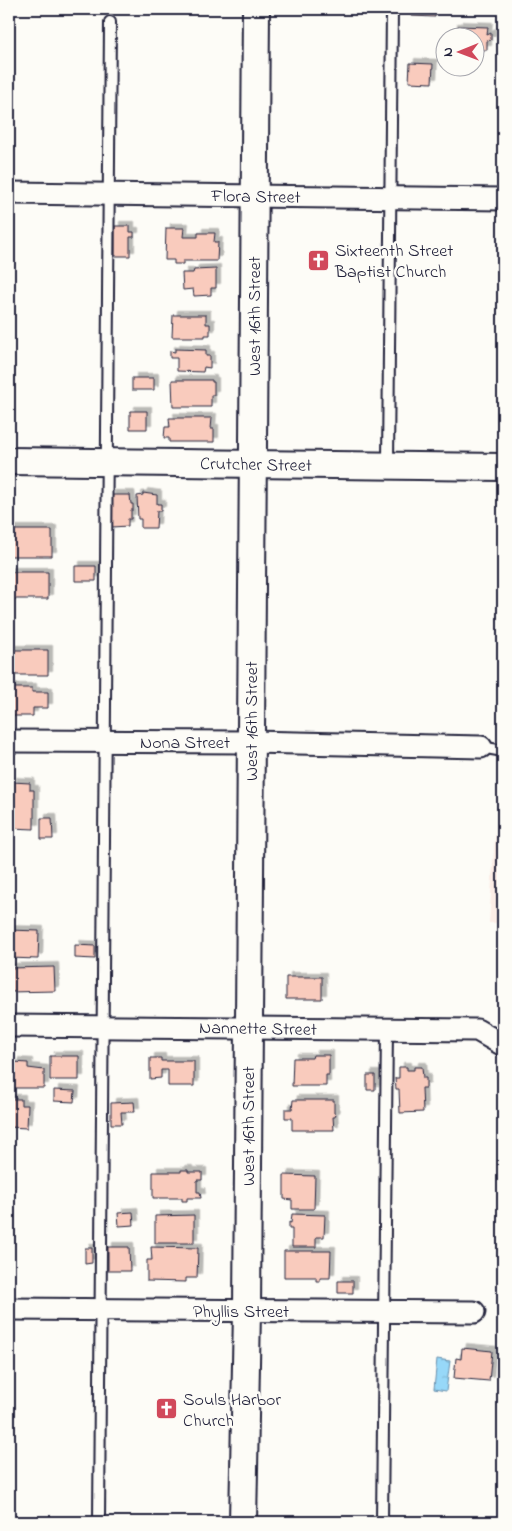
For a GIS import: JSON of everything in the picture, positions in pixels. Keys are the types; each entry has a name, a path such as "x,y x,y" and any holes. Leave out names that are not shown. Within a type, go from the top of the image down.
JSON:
{"street":[{"name":"West 16th Street","path":"243,1522 247,1311 256,9"},
{"name":"Flora Street","path":"9,193 503,199"},
{"name":"Crutcher Street","path":"9,461 503,467"},
{"name":"Nona Street","path":"9,741 251,742 481,747"},
{"name":"Nannette Street","path":"9,1026 477,1030 503,1045"},
{"name":"Phyllis Street","path":"9,1309 474,1312"}],"lane":[{"path":"388,465 392,9"},
{"path":"99,1522 110,22"},
{"path":"481,747 503,751"},
{"path":"382,1522 387,1029"}],"shaded area":[{"path":"503,721 503,923 489,923"}],"water":[{"path":"437,1359 450,1361 446,1391 434,1389"}],"building":[{"path":"411,9 435,9 435,17 411,16"},
{"path":"458,26 488,27 487,35 491,33 491,40 487,41 487,50 484,50 484,28 458,28"},
{"path":"410,63 433,64 432,83 409,82"},
{"path":"115,226 130,226 130,232 134,232 134,237 130,237 130,256 115,256"},
{"path":"166,228 184,228 183,237 198,237 198,233 215,233 214,242 218,242 217,261 183,261 183,264 174,264 174,260 165,260"},
{"path":"216,269 216,288 211,288 211,295 194,296 193,289 183,290 182,273 193,273 194,270"},
{"path":"173,315 206,315 206,324 210,324 210,335 205,335 205,337 172,337"},
{"path":"175,349 206,350 206,356 210,356 210,368 204,367 203,372 177,371 177,358 170,358 170,351 175,352"},
{"path":"132,378 154,378 154,390 132,390"},
{"path":"172,380 212,380 214,382 214,395 211,395 211,407 173,407"},
{"path":"130,411 147,411 147,429 130,429"},
{"path":"169,418 212,418 211,429 214,429 214,442 169,442 169,438 164,438 165,427 170,427"},
{"path":"143,493 157,495 157,504 161,504 161,511 157,511 156,528 141,528 141,519 138,519 137,496 143,495"},
{"path":"110,495 130,495 133,510 131,510 131,519 128,519 128,526 112,527"},
{"path":"9,530 52,530 52,556 9,556"},
{"path":"75,566 96,566 96,581 75,581"},
{"path":"9,572 48,572 48,599 9,599"},
{"path":"9,650 48,650 48,675 9,675"},
{"path":"9,688 32,688 32,692 48,692 48,708 33,708 33,716 9,716"},
{"path":"12,782 30,783 30,790 34,790 34,829 11,828 11,822 9,822 9,789 13,789"},
{"path":"41,818 52,818 53,839 41,839"},
{"path":"9,930 39,931 38,959 9,958"},
{"path":"75,945 95,946 95,959 75,958"},
{"path":"54,967 55,991 9,992 9,968"},
{"path":"286,977 322,977 322,999 286,999"},
{"path":"313,1055 329,1055 329,1075 326,1075 326,1086 292,1086 293,1058 312,1058"},
{"path":"50,1056 79,1056 79,1080 50,1080"},
{"path":"150,1058 161,1058 161,1061 194,1061 194,1086 168,1086 168,1070 161,1070 161,1078 150,1079"},
{"path":"9,1060 10,1066 14,1066 14,1062 28,1063 28,1068 44,1070 44,1088 9,1088"},
{"path":"399,1067 407,1067 407,1070 414,1070 414,1067 422,1067 423,1078 426,1078 426,1088 422,1088 423,1112 400,1113 399,1089 396,1089 395,1078 399,1078"},
{"path":"367,1075 375,1075 375,1090 367,1090"},
{"path":"54,1090 75,1091 74,1102 54,1101"},
{"path":"9,1099 21,1099 21,1105 28,1105 27,1128 9,1127"},
{"path":"293,1100 334,1100 334,1113 336,1114 333,1117 334,1130 292,1130 292,1118 285,1118 285,1109 292,1109"},
{"path":"134,1102 135,1112 121,1112 122,1124 111,1124 111,1103"},
{"path":"181,1170 202,1172 202,1180 197,1180 197,1192 200,1192 201,1198 187,1198 187,1201 182,1201 182,1198 153,1198 153,1172 181,1172"},
{"path":"284,1175 315,1176 314,1209 292,1209 292,1200 284,1199"},
{"path":"133,1212 134,1225 119,1226 118,1213"},
{"path":"292,1214 325,1215 324,1237 316,1237 316,1247 292,1247 292,1229 289,1229 289,1222 291,1223"},
{"path":"194,1215 194,1243 155,1243 155,1216"},
{"path":"108,1247 129,1247 130,1271 108,1271"},
{"path":"151,1247 198,1248 197,1278 186,1278 186,1282 147,1281 147,1260 152,1260"},
{"path":"85,1248 92,1248 92,1263 85,1264"},
{"path":"284,1251 331,1251 330,1278 320,1278 320,1281 316,1281 316,1277 284,1277"},
{"path":"338,1281 353,1281 353,1293 338,1293"},
{"path":"462,1348 492,1351 489,1381 454,1378 456,1358 461,1359"}],"place":[{"name":"Sixteenth Street Baptist Church","path":"319,260"},
{"name":"Souls Harbor Church","path":"167,1409"}]}
